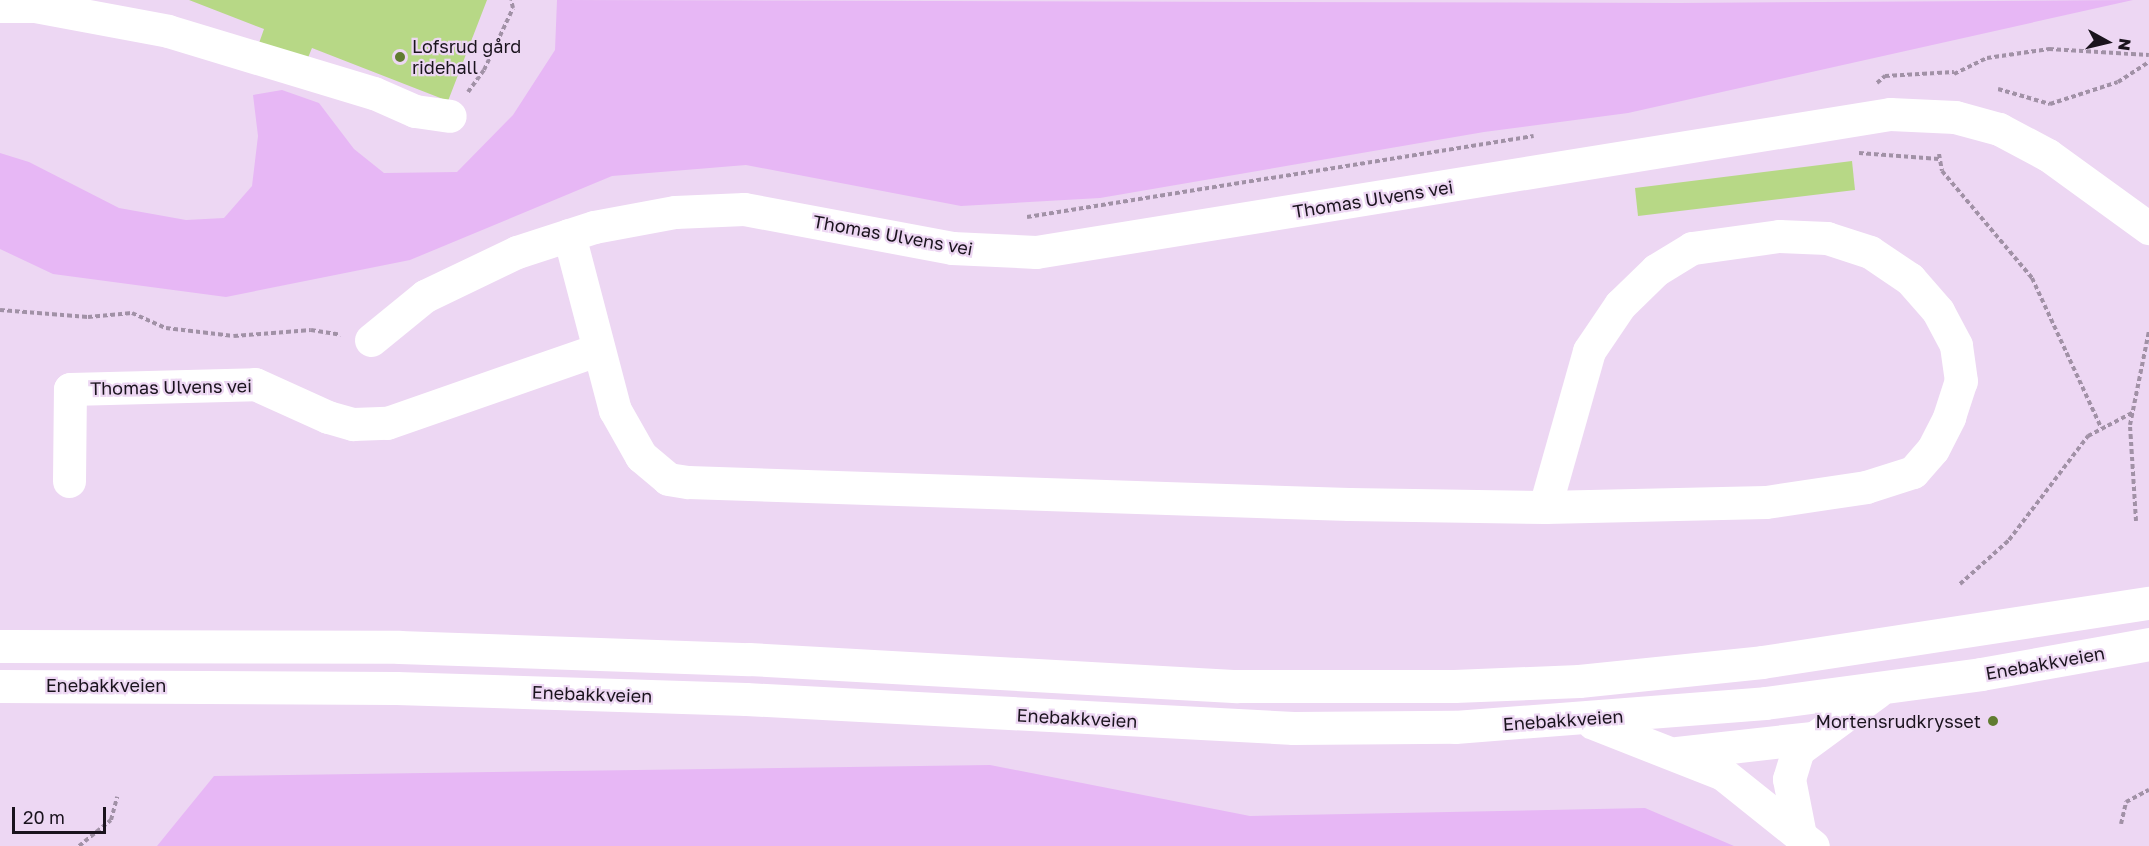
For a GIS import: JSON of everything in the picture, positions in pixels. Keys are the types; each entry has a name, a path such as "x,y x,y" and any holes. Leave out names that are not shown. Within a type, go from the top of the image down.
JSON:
{"main road":[{"path":"0,6 35,6 168,31 374,93 415,111 450,116"},
{"name":"Thomas Ulvens vei","path":"371,340 425,296 517,252 569,235 675,212 744,209 952,248 1036,252 1890,114 1955,117 1999,129 2058,162 2149,228"},
{"path":"569,235 597,351 630,439 668,479 1545,507 1766,502 1866,487 1913,472 1933,450 1949,417 1960,381 1956,345 1938,311 1910,279 1870,252 1827,238 1779,236 1692,248 1656,270 1620,304 1589,351 1545,507"},
{"name":"Thomas Ulvens vei","path":"69,481 70,388 255,384 328,417 387,423 597,351"},
{"path":"0,646 411,647 748,659 1237,686 1454,686 1579,681 1762,662 2141,605"},
{"name":"Enebakkveien","path":"0,686 396,688 734,699 1293,728 1585,720 1884,688 2148,644"},
{"path":"1806,838 1789,779 1798,750 1810,738 1884,688"},
{"path":"1585,720 1677,753 1735,780 1806,838"},
{"path":"1677,753 1810,738"}],"path":[{"path":"450,116 484,70 513,8 511,0"},
{"path":"1885,76 1954,73 1987,58 2049,49 2149,55"},
{"path":"1998,89 2050,104 2118,82 2149,62"},
{"path":"1868,155 1939,157 1942,171 2032,279 2102,427"},
{"path":"0,310 88,317 132,313 166,328 201,333 310,330 371,340"},
{"path":"2136,521 2132,413 2149,331"},
{"path":"1960,584 2009,540 2065,463 2102,427 2132,413"},
{"path":"2121,824 2126,802 2149,790"},
{"path":"79,846 111,820 117,797"}],"shaded area":[{"path":"557,0 1679,3 2133,0 1628,113 1484,132 1100,198 961,206 746,165 612,176 410,260 226,297 53,274 0,249 0,153 29,162 119,208 186,220 224,218 252,186 258,136 253,95 282,90 319,103 354,149 384,173 457,172 513,115 555,50"},
{"path":"990,765 1250,816 1645,808 1734,846 157,846 214,776"}],"building":[{"name":"Lofsrud gård ridehall","path":"189,0 487,0 448,101 312,48 305,65 258,46 264,29"},
{"path":"1852,161 1855,190 1638,216 1635,188"}],"place":[{"name":"Lofsrud gård ridehall","path":"400,57"},
{"name":"Mortensrudkrysset","path":"1993,721"}]}
